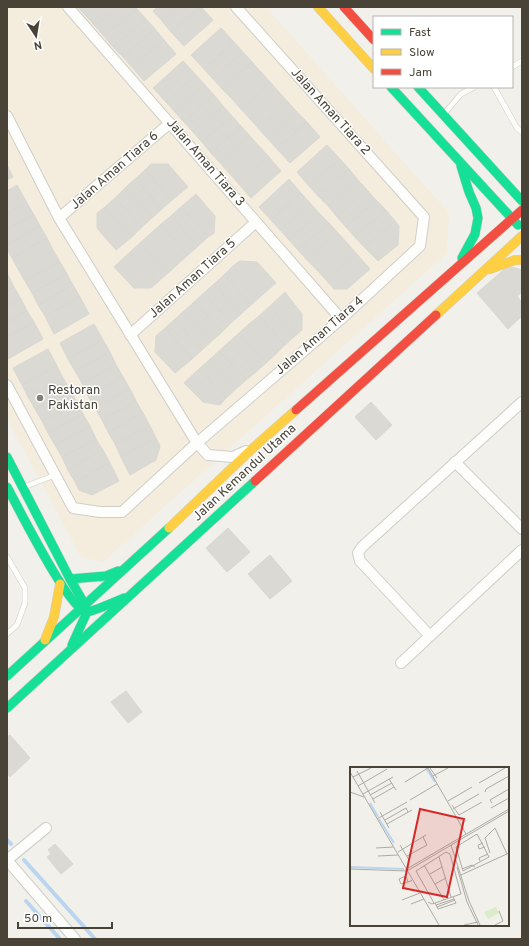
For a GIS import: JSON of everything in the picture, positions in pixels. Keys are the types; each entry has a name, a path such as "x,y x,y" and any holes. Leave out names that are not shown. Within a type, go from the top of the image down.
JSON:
{"street":[{"name":"Jalan Aman Tiara 3","path":"68,7 341,319"},
{"name":"Jalan Aman Tiara 2","path":"236,7 424,217"},
{"path":"318,7 373,67"},
{"path":"344,7 373,39"},
{"path":"392,88 522,230"},
{"path":"419,88 522,201"},
{"path":"7,116 59,218 197,444 208,455 233,457 253,448"},
{"name":"Jalan Aman Tiara 6","path":"59,218 170,123"},
{"path":"449,276 471,245 476,232 478,218 474,202 459,162"},
{"name":"Jalan Kemandul Utama","path":"7,676 44,642 84,609 253,448 522,210"},
{"name":"Jalan Aman Tiara 4","path":"55,475 73,508 100,512 122,512 197,444 341,319 420,246 424,217"},
{"name":"Jalan Aman Tiara 5","path":"130,335 256,222"},
{"name":"Jalan Kemandul Utama","path":"84,609 132,595 522,236"},
{"path":"483,271 515,260 522,260"},
{"path":"7,385 55,475"},
{"path":"430,636 360,561 358,553 362,547 522,402"},
{"path":"7,457 84,609 69,652"},
{"path":"455,462 522,529"},
{"path":"7,487 60,584 84,609"},
{"path":"401,664 522,550"},
{"path":"70,579 106,576 126,568"},
{"path":"44,642 54,617 60,584"},
{"path":"7,708 132,595"},
{"path":"46,828 7,860 76,939"}],"lane":[{"path":"513,66 522,61"},
{"path":"444,115 461,94 472,88"},
{"path":"495,88 517,128 522,132"},
{"path":"23,488 55,475"},
{"path":"7,557 25,588 26,603 17,625 7,634"}],"shaded area":[{"path":"7,7 266,7 449,213 447,253 103,562 81,557 7,419"}],"building":[{"path":"78,7 96,7 86,16"},
{"path":"96,7 117,7 95,26 86,16"},
{"path":"117,7 135,7 137,9 104,36 95,26"},
{"path":"158,7 179,7 162,21 153,11"},
{"path":"179,7 200,7 171,32 162,21"},
{"path":"200,7 213,20 184,46 171,32"},
{"path":"137,9 146,19 113,47 104,36"},
{"path":"146,19 155,29 123,57 113,47"},
{"path":"221,28 234,42 204,69 191,55"},
{"path":"155,29 164,40 132,67 123,57"},
{"path":"164,40 176,54 144,81 132,67"},
{"path":"234,42 243,52 213,79 204,69"},
{"path":"243,52 252,62 222,89 213,79"},
{"path":"183,61 196,75 166,102 153,88"},
{"path":"252,62 261,72 232,99 222,89"},
{"path":"261,72 270,82 241,109 232,99"},
{"path":"196,75 205,85 175,112 166,102"},
{"path":"270,82 279,92 250,119 241,109"},
{"path":"205,85 214,95 184,122 175,112"},
{"path":"279,92 288,102 259,129 250,119"},
{"path":"214,95 223,106 193,132 184,122"},
{"path":"288,102 297,112 268,139 259,129"},
{"path":"223,106 232,116 202,142 193,132"},
{"path":"297,112 307,122 277,149 268,139"},
{"path":"232,116 241,126 211,153 202,142"},
{"path":"307,122 320,137 290,163 277,149"},
{"path":"241,126 250,136 220,163 211,153"},
{"path":"250,136 259,146 229,173 220,163"},
{"path":"327,145 340,159 309,186 297,172"},
{"path":"259,146 268,156 238,183 229,173"},
{"path":"268,156 281,171 251,198 238,183"},
{"path":"340,159 349,169 318,196 309,186"},
{"path":"151,164 168,164 188,187 172,200 145,170"},
{"path":"7,165 13,177 7,180"},
{"path":"349,169 358,180 328,206 318,196"},
{"path":"145,170 172,200 162,209 135,179"},
{"path":"135,179 162,209 152,218 125,188"},
{"path":"289,179 301,193 271,220 259,207"},
{"path":"358,180 367,190 337,217 328,206"},
{"path":"17,185 27,203 7,214 7,191"},
{"path":"125,188 152,218 142,227 115,198"},
{"path":"367,190 376,200 346,227 337,217"},
{"path":"301,193 310,203 280,230 271,220"},
{"path":"196,194 215,216 214,233 208,237 181,207"},
{"path":"115,198 142,227 132,237 105,207"},
{"path":"376,200 386,210 355,237 346,227"},
{"path":"27,203 34,215 7,229 7,214"},
{"path":"310,203 319,213 289,240 280,230"},
{"path":"105,207 132,237 116,250 97,228 97,213"},
{"path":"181,207 208,237 198,246 171,216"},
{"path":"386,210 395,221 364,247 355,237"},
{"path":"319,213 329,223 298,250 289,240"},
{"path":"34,215 40,226 7,245 7,229"},
{"path":"171,216 198,246 188,255 160,225"},
{"path":"395,221 399,226 398,245 378,261 364,247"},
{"path":"329,223 338,233 307,260 298,250"},
{"path":"160,225 188,255 178,264 150,234"},
{"path":"40,226 47,238 12,258 7,249 7,245"},
{"path":"338,233 347,243 317,270 307,260"},
{"path":"150,234 178,264 168,273 140,243"},
{"path":"47,238 53,250 18,269 12,258"},
{"path":"140,243 168,273 158,282 130,252"},
{"path":"347,243 356,253 326,280 317,270"},
{"path":"53,250 60,262 25,281 18,269"},
{"path":"130,252 158,282 151,288 134,288 114,267"},
{"path":"356,253 370,269 347,289 334,289 326,280"},
{"path":"240,261 257,262 276,283 261,296 233,266"},
{"path":"60,262 67,274 32,293 25,281"},
{"path":"233,266 261,296 251,305 224,275"},
{"path":"508,266 522,270 522,292 517,296 522,303 522,316 508,329 477,293"},
{"path":"67,274 73,285 38,305 32,293"},
{"path":"8,275 14,287 7,291 7,276"},
{"path":"224,275 251,305 241,314 214,284"},
{"path":"214,284 241,314 231,323 204,293"},
{"path":"73,285 80,297 45,316 38,305"},
{"path":"14,287 21,299 7,306 7,291"},
{"path":"285,292 302,314 302,330 295,336 269,307"},
{"path":"204,293 231,323 222,332 194,302"},
{"path":"80,297 89,314 54,334 45,316"},
{"path":"21,299 27,311 7,322 7,306"},
{"path":"194,302 222,332 212,341 184,311"},
{"path":"269,307 295,336 285,345 259,316"},
{"path":"27,311 34,322 7,337 7,322"},
{"path":"184,311 212,341 202,350 174,320"},
{"path":"259,316 285,345 276,354 249,324"},
{"path":"174,320 202,350 192,359 165,328"},
{"path":"34,322 43,339 8,359 7,337"},
{"path":"94,324 103,340 68,359 60,343"},
{"path":"249,324 276,354 266,363 239,333"},
{"path":"165,328 192,359 175,373 155,352 156,336"},
{"path":"239,333 266,363 256,372 229,342"},
{"path":"103,340 110,352 75,371 68,359"},
{"path":"229,342 256,372 246,380 219,351"},
{"path":"48,349 57,366 22,385 13,368"},
{"path":"219,351 246,380 236,389 209,360"},
{"path":"110,352 116,365 82,383 75,371"},
{"path":"209,360 236,389 226,398 199,369"},
{"path":"116,365 123,377 88,396 82,383"},
{"path":"57,366 63,378 28,397 22,385"},
{"path":"199,369 226,398 220,405 203,402 184,383"},
{"path":"123,377 130,389 95,408 88,396"},
{"path":"63,378 70,390 35,409 28,397"},
{"path":"130,389 136,401 102,420 95,408"},
{"path":"70,390 77,402 42,421 35,409"},
{"path":"136,401 143,413 108,432 102,420"},
{"path":"77,402 83,414 48,433 42,421"},
{"path":"371,402 392,425 376,440 355,417"},
{"path":"143,413 150,426 115,444 108,432"},
{"path":"83,414 90,426 55,445 48,433"},
{"path":"90,426 96,439 62,457 55,445"},
{"path":"150,426 156,438 121,457 115,444"},
{"path":"156,438 160,446 156,460 130,475 121,457"},
{"path":"96,439 103,450 68,470 62,457"},
{"path":"103,450 110,463 75,482 68,470"},
{"path":"110,463 119,481 92,495 79,490 75,482"},
{"path":"228,528 250,552 227,572 206,548"},
{"path":"270,555 292,581 270,599 248,574"},
{"path":"126,691 142,712 128,723 111,702"},
{"path":"10,735 30,758 10,777 7,773 7,737"},
{"path":"55,844 73,864 61,874 47,857 51,854 48,850"}],"waterway":[{"path":"7,840 11,844"},
{"path":"24,860 95,939"},
{"path":"26,901 60,939"}],"traffic: fast":[{"path":"392,88 518,225"},
{"path":"419,88 522,201"},
{"path":"461,166 469,192 476,208 478,218 475,234 462,258"},
{"path":"7,457 85,605 87,612 72,645"},
{"path":"7,708 255,481"},
{"path":"7,487 44,556 69,595 79,607 87,612 90,612 124,598"},
{"path":"7,676 169,528"},
{"path":"70,579 106,576 118,571"}],"traffic: slow":[{"path":"318,7 373,68"},
{"path":"436,315 522,236"},
{"path":"490,269 515,260 522,260"},
{"path":"169,528 253,448 296,410"},
{"path":"45,640 54,617 60,584"}],"traffic: jam":[{"path":"344,7 373,39"},
{"path":"296,410 522,210"},
{"path":"255,481 436,315"}],"place":[{"name":"Restoran Pakistan","path":"40,398"}]}
